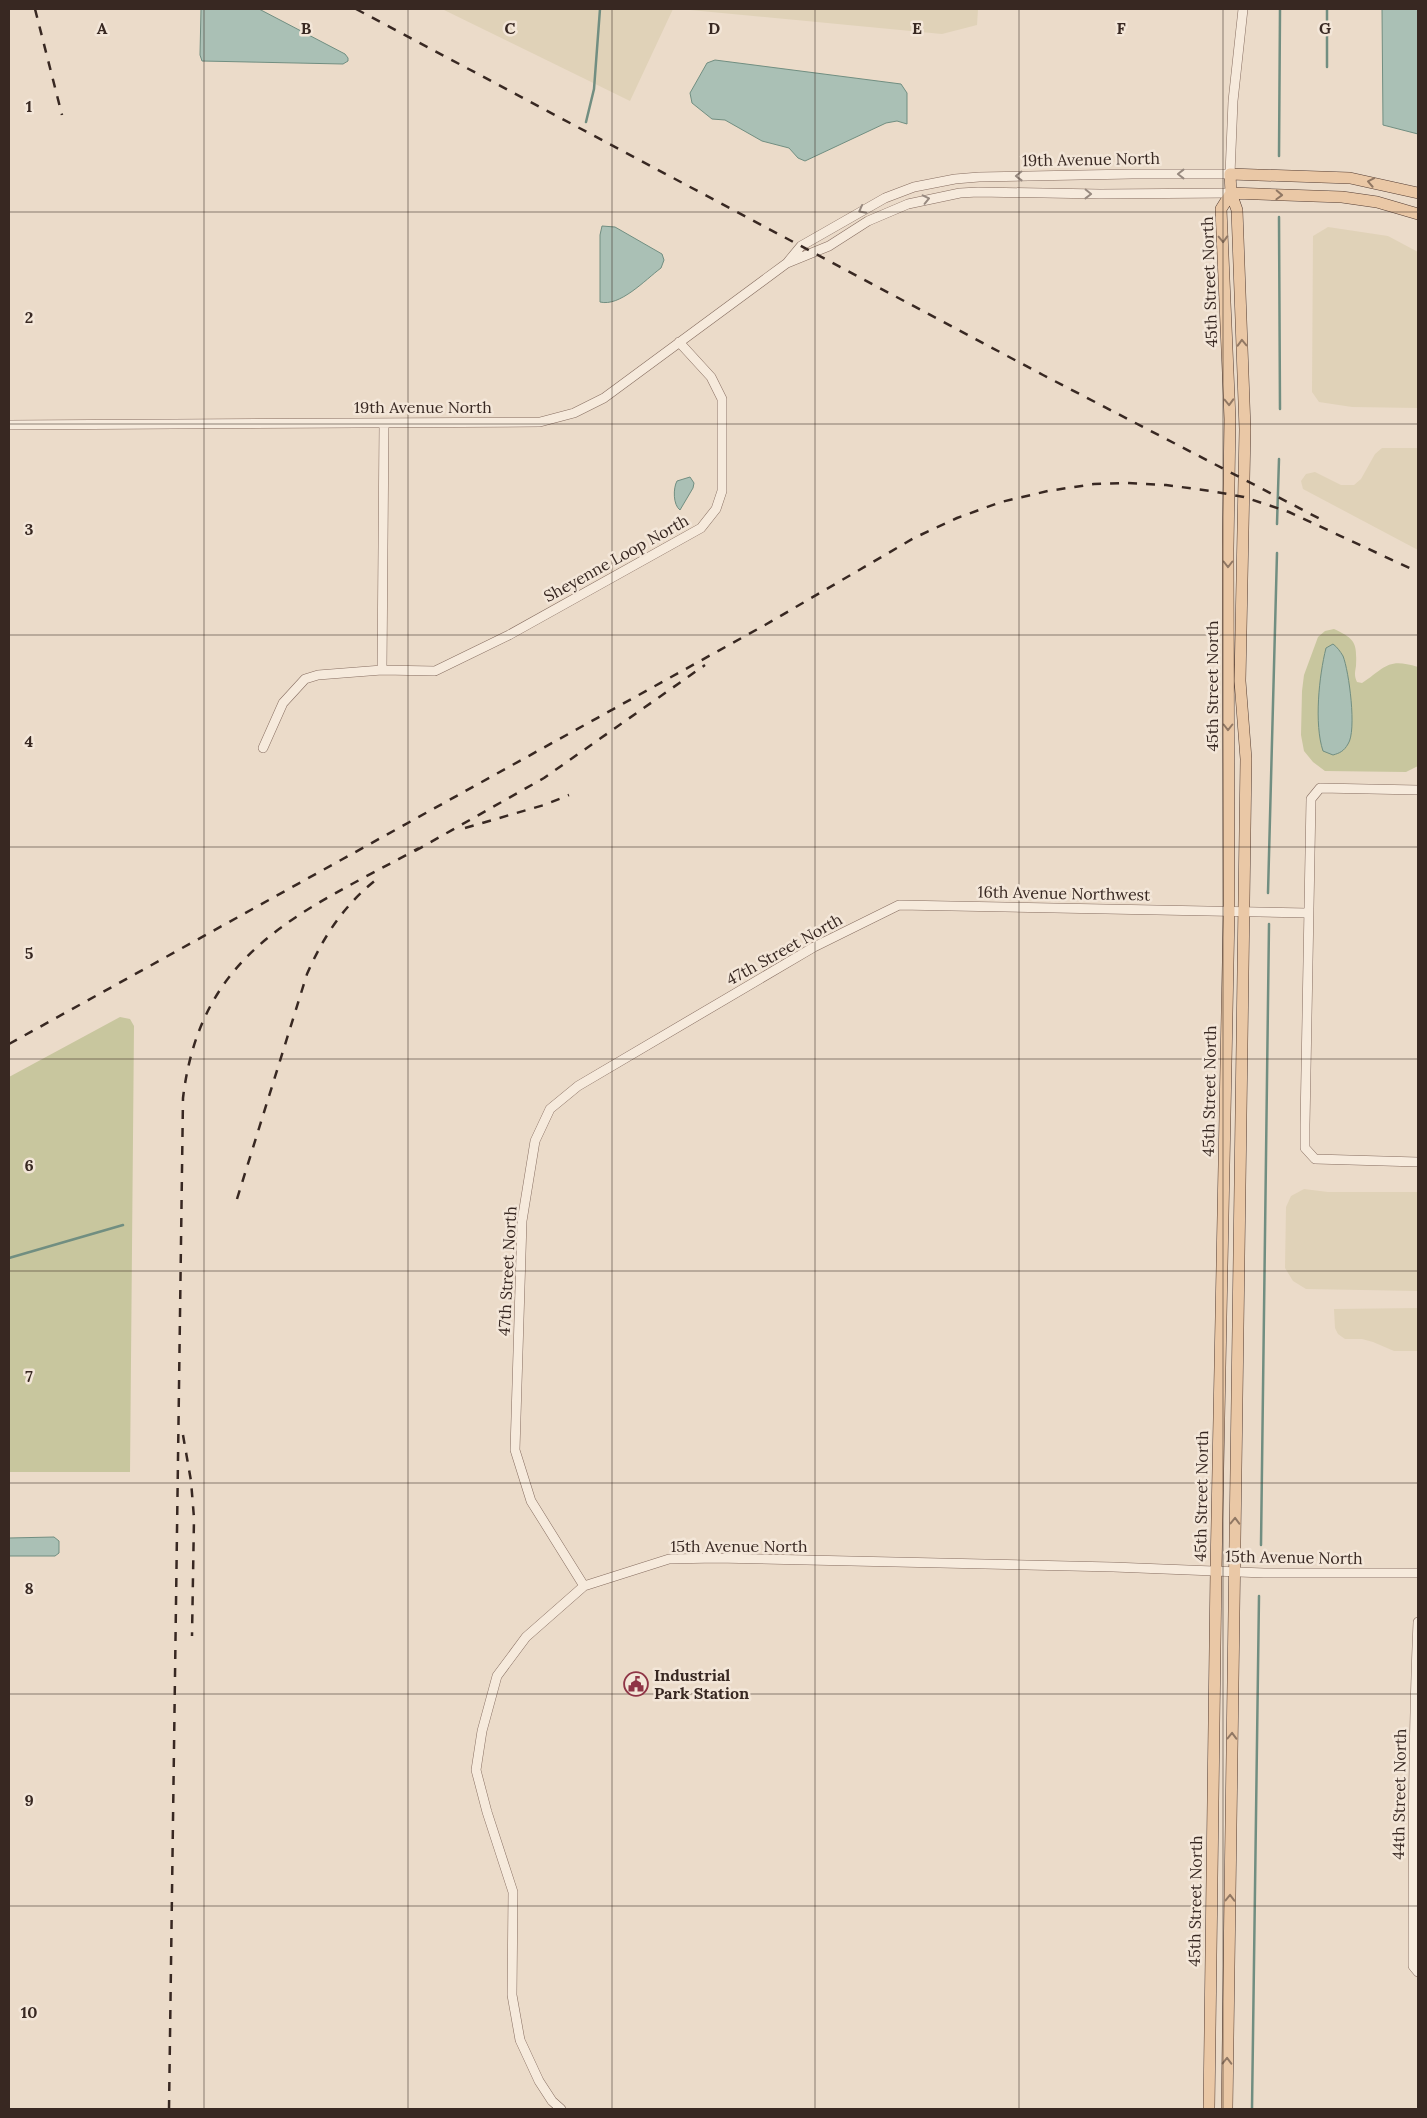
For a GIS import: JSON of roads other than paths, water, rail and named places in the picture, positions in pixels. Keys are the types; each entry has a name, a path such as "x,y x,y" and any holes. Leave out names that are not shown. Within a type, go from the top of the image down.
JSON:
{"main road":[{"name":"19th Avenue North","path":"1230,174 1350,178 1418,193"},
{"path":"1230,174 1231,193"},
{"name":"19th Avenue North","path":"1231,193 1351,198 1377,202 1418,214"},
{"name":"45th Street North","path":"1210,2109 1216,1570 1230,912 1228,549 1230,419 1221,209 1231,193"},
{"name":"45th Street North","path":"1227,2109 1246,759 1240,681 1245,428 1237,210 1231,193"}],"street":[{"path":"1230,174 1233,102 1243,9"},
{"name":"19th Avenue North","path":"787,263 801,246 856,213 885,198 931,183 979,177 1230,174"},
{"name":"19th Avenue North","path":"9,425 526,423 556,419 574,413 604,398 787,263 828,246 881,214 926,199 960,192 1231,193"},
{"name":"Sheyenne Loop North","path":"263,748 283,703 304,679 318,675 382,670 435,672 508,635 701,528 716,509 722,491 722,399 711,377 679,342"},
{"path":"382,670 384,424"},
{"path":"1418,790 1320,788 1310,799 1305,1148 1314,1159 1418,1162"},
{"name":"16th Avenue Northwest","path":"899,905 1307,913"},
{"name":"47th Street North","path":"584,1586 531,1502 515,1450 522,1221 535,1141 548,1112 578,1086 667,1033 814,947 899,905"},
{"name":"15th Avenue North","path":"561,2109 552,2100 539,2081 520,2040 512,1994 513,1892 487,1812 476,1770 482,1731 497,1676 526,1637 584,1586 669,1559 697,1558 1322,1573 1418,1573"},
{"name":"44th Street North","path":"1415,1969 1413,1802 1418,1622"}],"waterway":[{"path":"586,122 594,89 600,9"},
{"path":"1279,156 1280,9"},
{"path":"1327,9 1327,67"},
{"path":"1279,217 1280,409"},
{"path":"1277,524 1279,459"},
{"path":"1268,893 1277,553"},
{"path":"1261,1545 1269,924"},
{"path":"9,1258 123,1225"},
{"path":"1252,2109 1259,1596"}],"railway":[{"path":"35,9 62,115"},
{"path":"356,9 1043,375 1326,522"},
{"path":"9,1044 765,625 914,538 957,518 1001,502 1048,491 1094,484 1166,485 1211,491 1244,497 1289,512 1418,572"},
{"path":"415,851 544,778 705,665"},
{"path":"465,828 544,805 569,795"},
{"path":"169,2109 183,1098 194,1047 211,1005 235,970 264,941 298,916 419,848"},
{"path":"237,1199 307,974 337,920 357,897 381,876"},
{"path":"183,1435 191,1481 194,1518 192,1636"}],"place":[{"name":"Industrial Park Station","path":"636,1684"}]}
